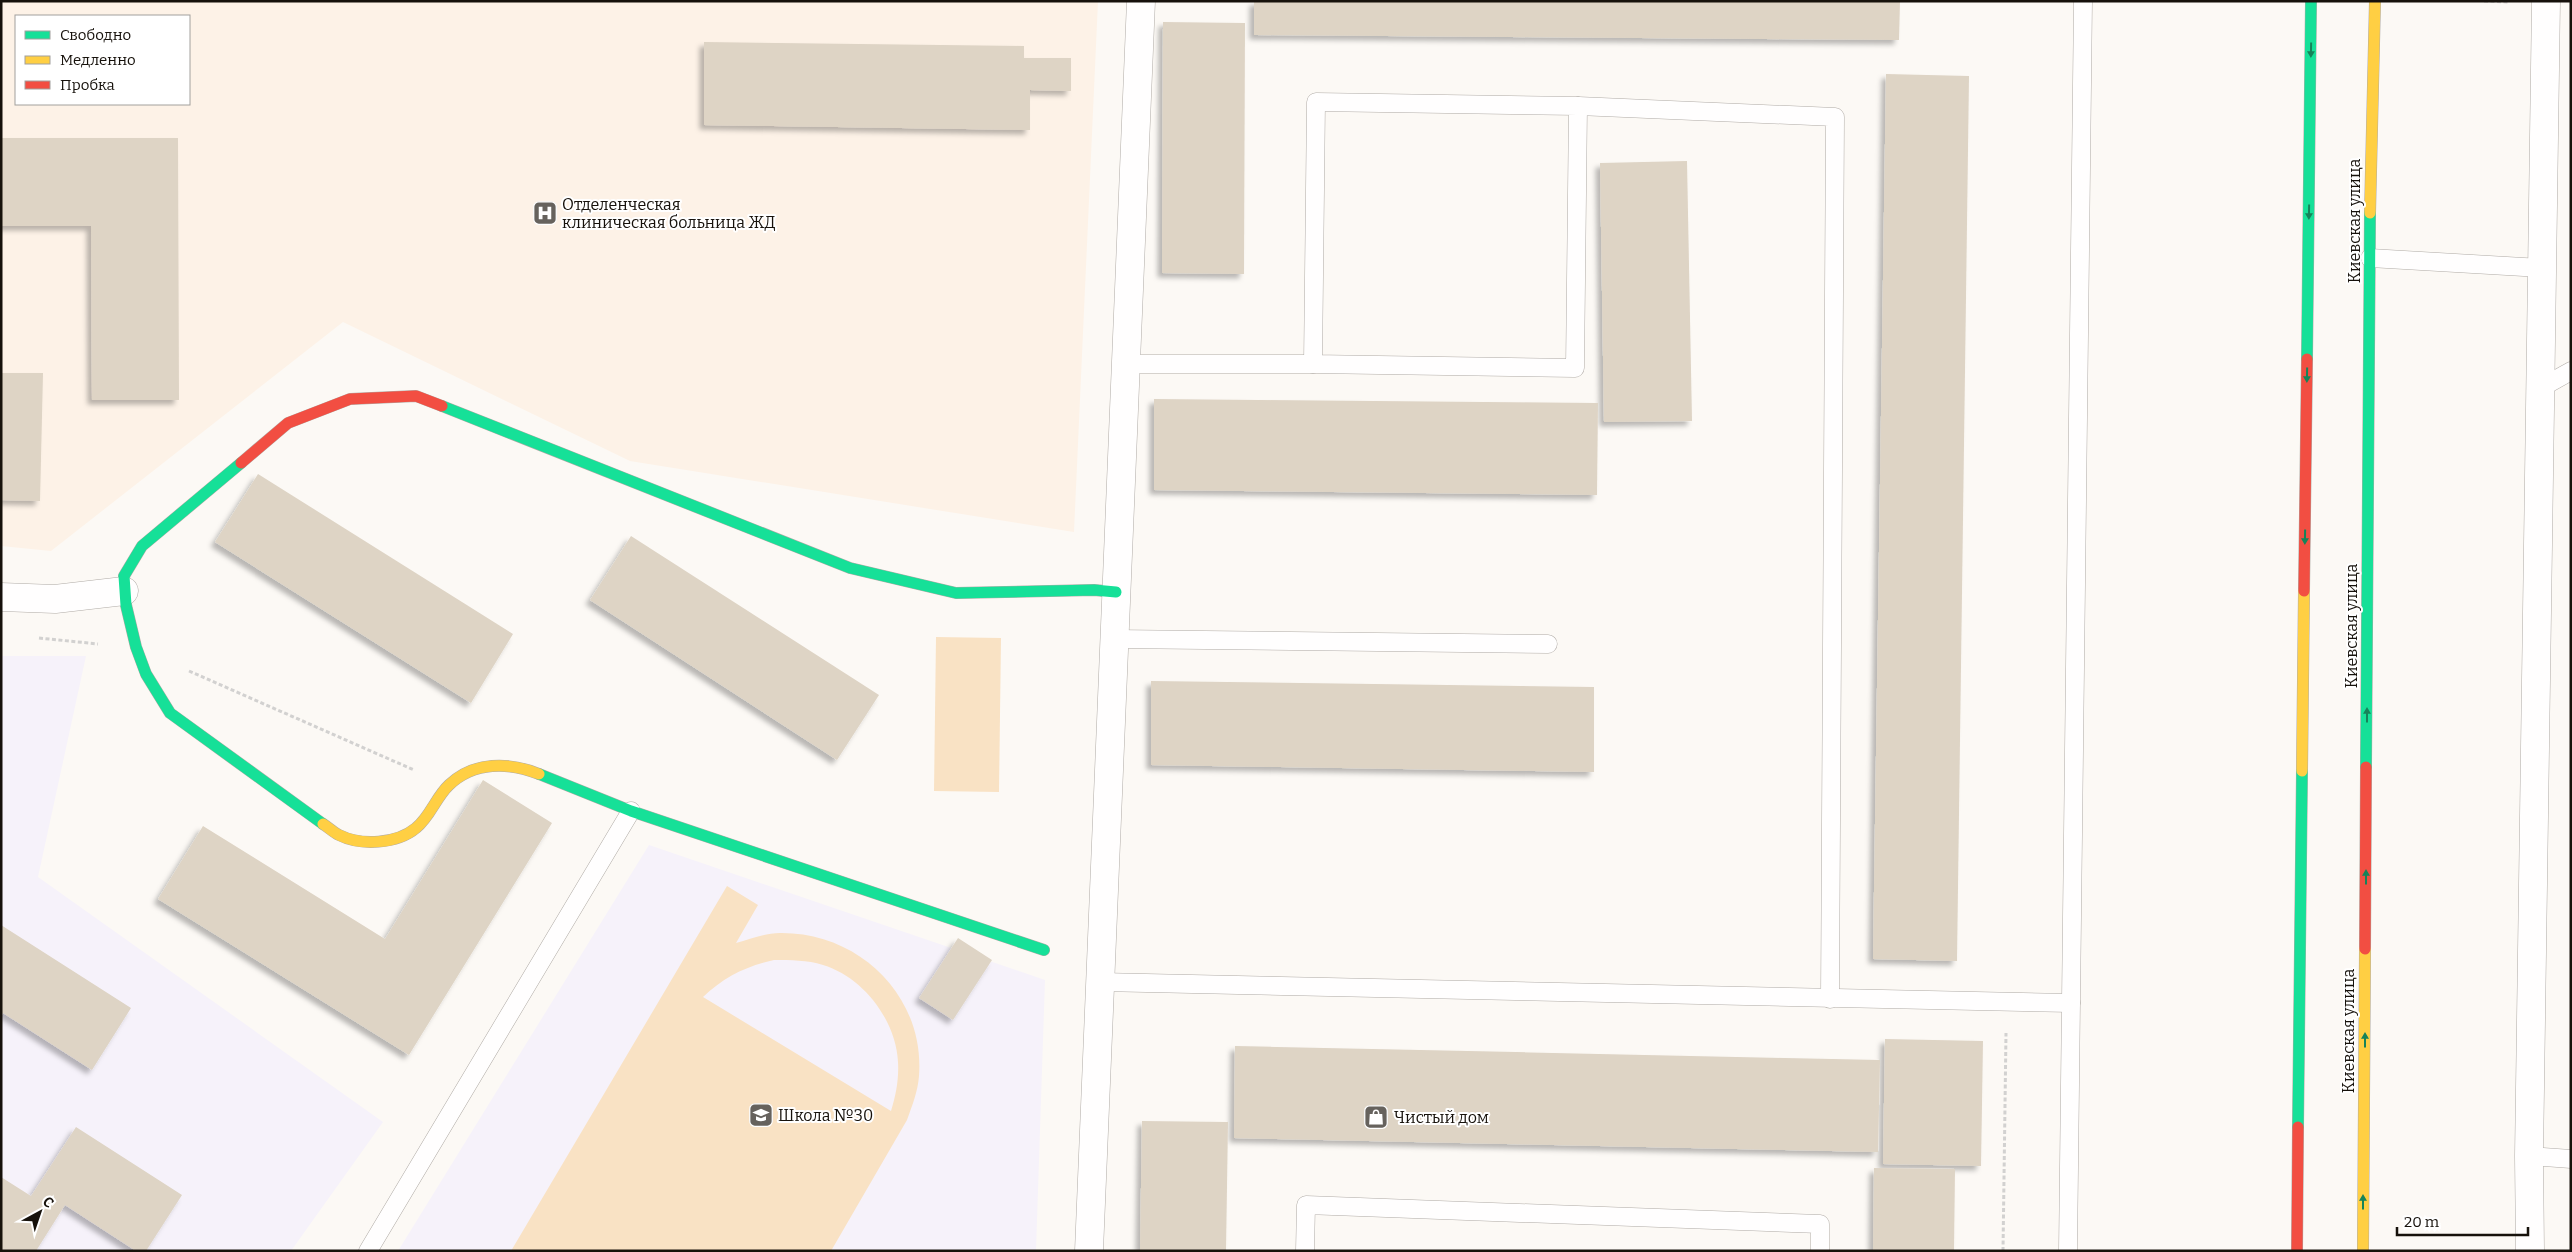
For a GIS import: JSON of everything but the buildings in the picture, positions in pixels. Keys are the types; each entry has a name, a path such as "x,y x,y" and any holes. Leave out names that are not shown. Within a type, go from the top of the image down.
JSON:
{"main road":[{"path":"2297,1251 2311,1"},
{"name":"Киевская улица","path":"2363,1251 2370,258 2375,1"},
{"path":"1044,950 631,811 521,767 496,765 470,771 449,785 416,828 392,839 366,842 339,835 170,713 146,674 136,647 124,591 124,576 142,546 288,423 350,399 416,396 850,568 956,593 1094,590 1116,592"}],"street":[{"path":"1089,1251 1141,1"},
{"path":"2530,1251 2529,1156 2538,389 2546,1"},
{"path":"1,597 56,599 124,591"}],"lane":[{"path":"2068,1251 2083,1"},
{"path":"1313,364 1316,102 1578,106 1835,117 1830,999"},
{"path":"1126,364 1313,364 1575,368 1578,106"},
{"path":"2370,258 2541,268"},
{"path":"2538,389 2571,371"},
{"path":"1114,639 1548,644"},
{"path":"368,1251 631,811"},
{"path":"1100,982 2071,1004"},
{"path":"2529,1156 2571,1159"},
{"path":"1305,1251 1306,1206 1543,1212 1820,1224 1820,1251"}],"path":[{"path":"30,638 136,647 449,785"},
{"path":"2003,1251 2006,1002"}],"shaded area":[{"name":"Отделенческая клиническая больница ЖД","path":"1,1 1098,1 1074,532 630,461 343,322 51,551 1,546"},
{"path":"936,637 1001,638 999,792 934,791"},
{"path":"1,656 86,656 38,877 383,1122 291,1251 1,1251"},
{"name":"Школа №30","path":"649,845 1045,980 1036,1251 398,1251"},
{"path":"727,886 758,905 736,943 763,935 780,933 809,936 836,944 860,957 881,974 898,995 911,1020 918,1047 919,1076 916,1093 907,1120 831,1251 511,1251","holes":["774,960 811,962 838,971 851,979 875,1002 884,1016 896,1046 898,1075 891,1111 703,997 736,973"]}],"traffic: fast":[{"path":"2307,359 2311,1"},
{"path":"2366,767 2370,213"},
{"path":"442,406 850,568 956,593 1094,590 1116,592"},
{"path":"241,463 142,546 124,576 126,605 136,647 146,674 170,713 323,824"},
{"path":"2298,1127 2302,771"},
{"path":"539,774 631,811 1044,950"}],"traffic: slow":[{"path":"2370,213 2375,1"},
{"path":"2302,771 2304,591"},
{"path":"323,824 348,839 368,842 389,840 416,828 444,790 469,771 492,766 504,766 516,767 539,774"},
{"path":"2363,1251 2365,949"}],"traffic: jam":[{"path":"2304,591 2307,359"},
{"path":"241,463 288,423 350,399 416,396 442,406"},
{"path":"2365,949 2366,767"},
{"path":"2297,1251 2298,1127"}],"place":[{"name":"Отделенческая клиническая больница ЖД","path":"545,213"},
{"name":"Школа №30","path":"761,1115"},
{"name":"Чистый дом","path":"1376,1117"}]}
